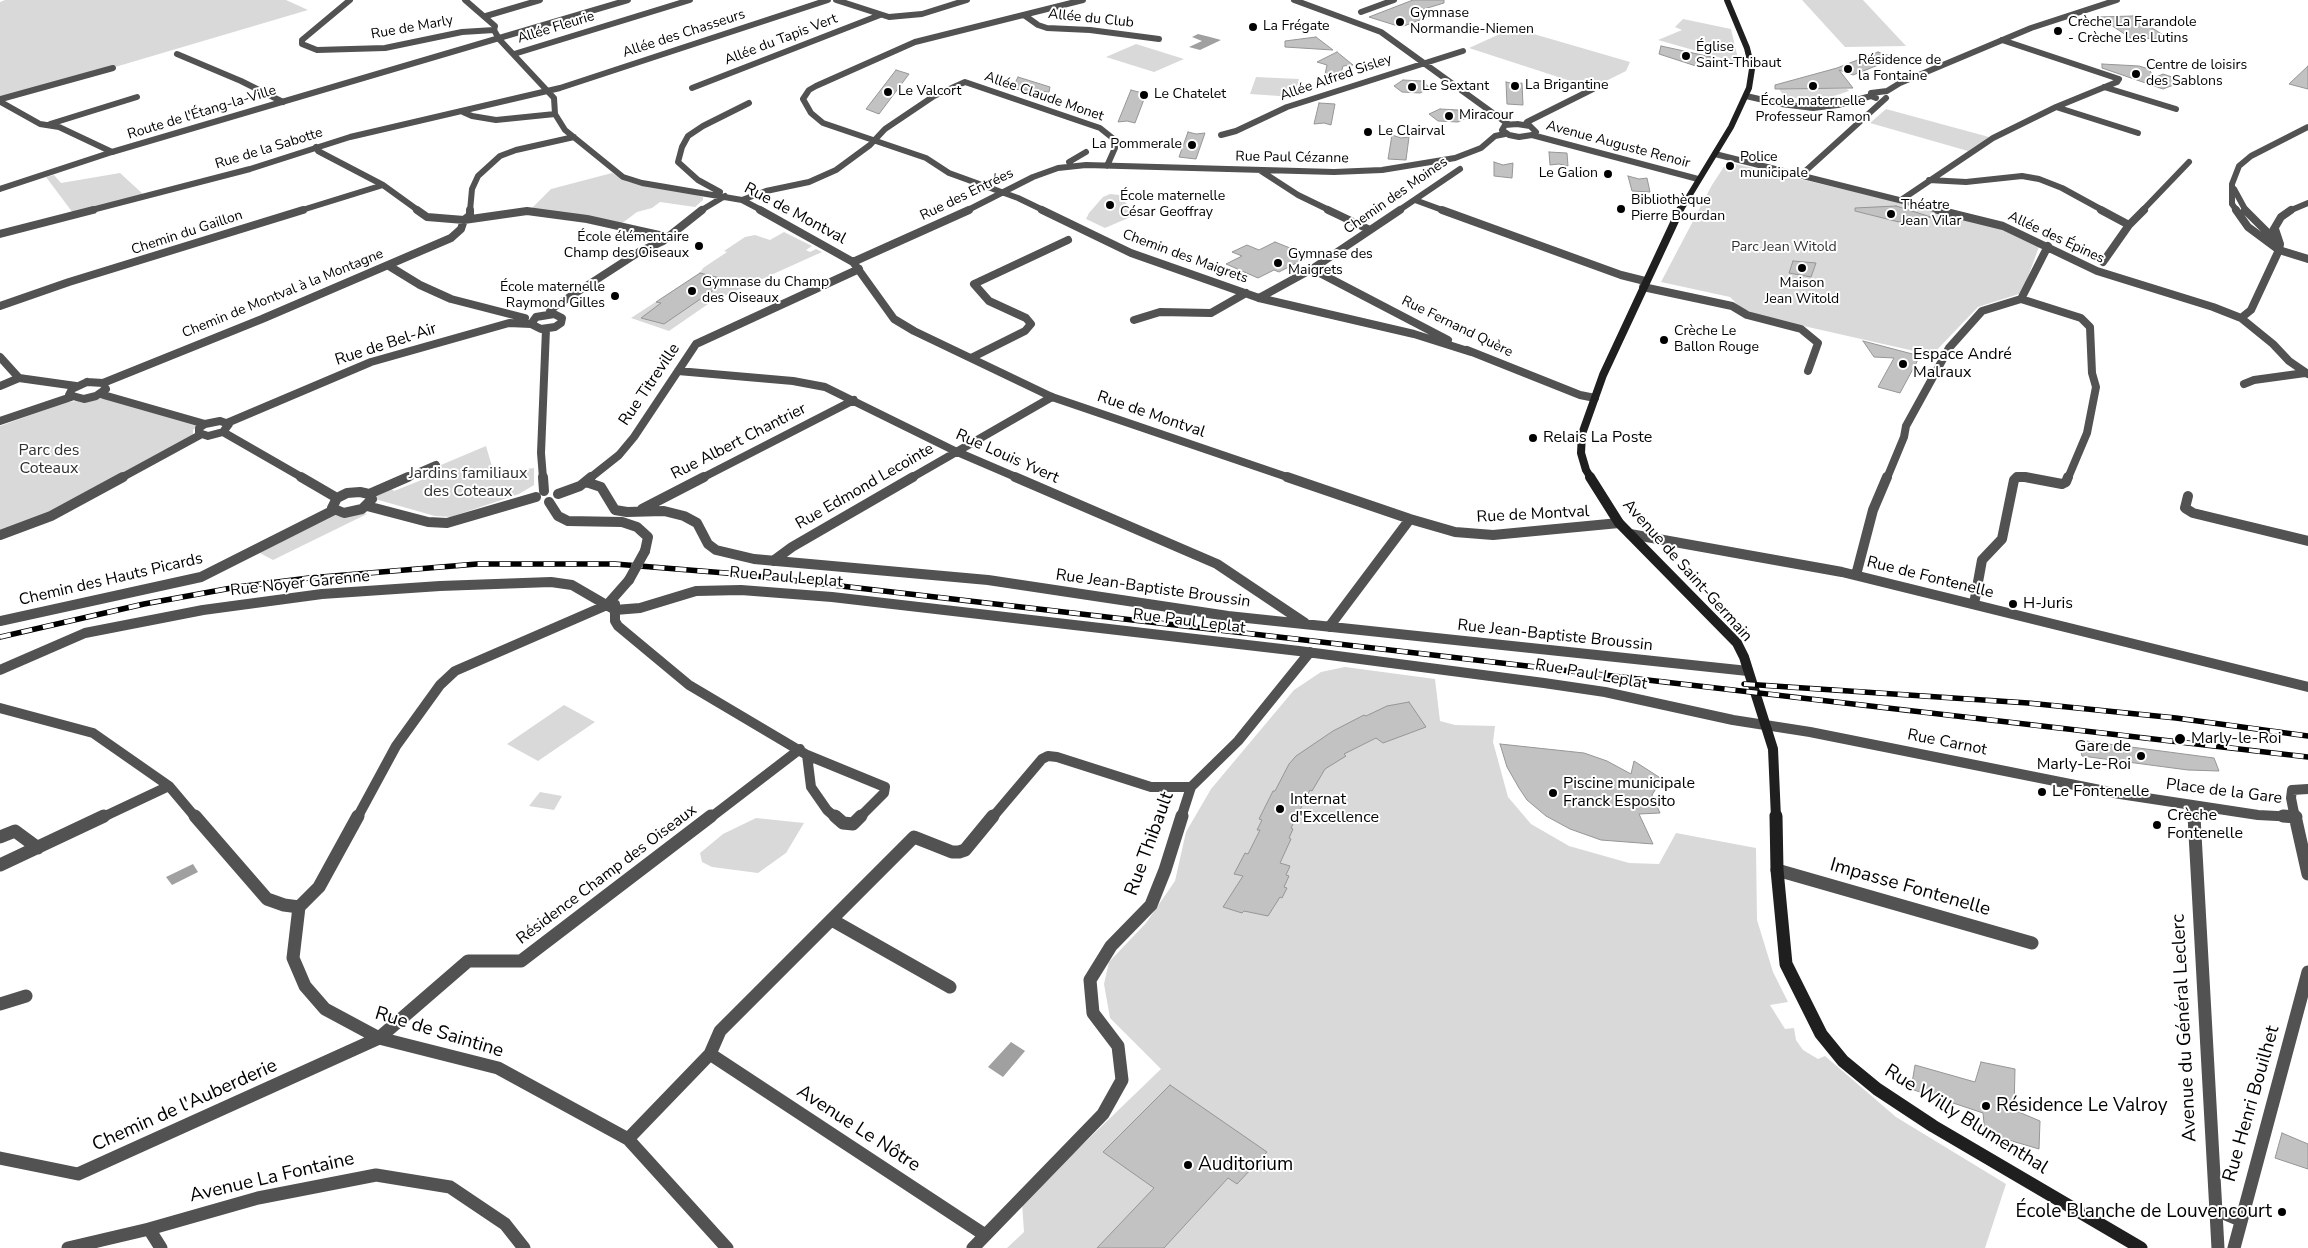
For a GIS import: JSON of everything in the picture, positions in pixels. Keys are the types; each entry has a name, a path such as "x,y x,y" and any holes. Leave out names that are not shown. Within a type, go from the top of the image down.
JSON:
{"main road":[{"name":"Avenue de Saint-Germain","path":"1727,0 1748,48 1752,69 1749,88 1715,154 1678,212 1644,284 1595,398 1582,434 1581,453 1588,474 1619,523 1737,643 1767,727"},
{"name":"Rue Willy Blumenthal","path":"1767,727 1772,742 1776,780 1777,870 1786,964 1821,1034 1843,1061 1877,1089 1932,1126 2141,1248"}],"street":[{"name":"Rue de Marly","path":"350,0 302,40 302,44 317,50 377,48 462,32 496,35"},
{"path":"465,0 486,16 495,26 496,35 554,98 555,114 565,130 623,177 642,183 725,196"},
{"path":"486,16 540,0"},
{"name":"Route de l'Étang-la-Ville","path":"0,189 112,152 412,63 496,35 556,21 620,0"},
{"name":"Route de l'Étang-la-Ville","path":"584,12 628,0"},
{"name":"Allée Fleurie","path":"514,54 690,0"},
{"name":"Allée des Chasseurs","path":"547,92 828,0"},
{"path":"836,0 880,15 894,17 922,14 967,0"},
{"path":"875,139 824,123 816,118 805,104 803,99 805,94 816,86 915,42 1084,0"},
{"path":"1294,0 1381,32 1508,124 1525,125 1535,130 1532,135"},
{"path":"1360,12 1394,0"},
{"path":"1801,175 1884,95 2002,40 2117,0"},
{"name":"Allée du Tapis Vert","path":"692,88 880,15"},
{"name":"Allée du Club","path":"1024,15 1038,25 1047,28 1090,30 1159,40"},
{"path":"1901,200 1993,138 2056,107 2117,82 2119,79 2002,40"},
{"name":"Allée Alfred Sisley","path":"1221,135 1236,131 1287,106 1463,51"},
{"path":"177,54 241,81 283,102"},
{"path":"112,152 59,127 32,119 1,102 1,99 113,68"},
{"name":"Allée Claude Monet","path":"875,139 884,129 934,96 965,82 1103,130 1115,140 1116,148 1107,166"},
{"path":"2104,87 2176,109"},
{"path":"1525,125 1593,89"},
{"name":"Rue de la Sabotte","path":"0,234 250,170 350,137 547,92"},
{"path":"1745,99 1826,107 1871,96 1884,95"},
{"path":"47,125 137,98"},
{"path":"725,196 698,180 678,162 682,147 688,136 702,126 749,103"},
{"path":"2056,107 2138,133"},
{"path":"462,112 472,116 496,120 555,114"},
{"path":"1505,134 1502,128 1508,124"},
{"path":"2308,127 2250,156 2235,172 2232,184 2232,204 2248,227 2280,247 2308,257"},
{"name":"Rue Paul Cézanne","path":"1071,166 1357,171 1389,169 1444,160 1481,148 1495,136 1505,134"},
{"name":"Avenue Auguste Renoir","path":"1505,134 1519,137 1532,135 1698,179"},
{"name":"Chemin de Montval à la Montagne","path":"19,378 76,386 93,382 103,383 389,266 451,238 461,230 464,220 470,215 472,189 478,176 500,156 516,150 574,137"},
{"path":"742,200 766,191 822,176 848,162 875,139"},
{"name":"Chemin des Maigrets","path":"875,139 926,158 949,173 1005,192 1132,253 1258,298 1414,334 1471,352"},
{"path":"316,147 318,151 383,185 427,217 464,220 503,212 527,211 587,219 668,237"},
{"name":"Rue des Entrées","path":"852,262 1046,172 1071,166 1069,162 1086,152"},
{"name":"Allée des Épines","path":"1715,154 2003,226 2097,271 2179,296 2241,318 2307,373"},
{"name":"Chemin des Moines","path":"1258,298 1312,268 1460,169 1447,164 1444,160"},
{"path":"2103,262 2129,225 2189,162"},
{"path":"1260,170 1298,195 1370,230"},
{"path":"1929,180 1966,182 2022,176 2039,178 2062,188 2129,225"},
{"name":"Chemin du Gaillon","path":"0,306 69,282 383,185"},
{"path":"2233,189 2247,212 2280,247"},
{"path":"549,314 551,309 639,252 668,237 695,214 725,196"},
{"name":"Rue de Montval","path":"725,196 742,200 817,240 852,262 860,270 894,319 914,331 1052,397 1410,520 1455,532 1493,535 1619,523"},
{"path":"1415,200 1644,284 1732,306 1747,315 1801,329 1818,343 1808,371"},
{"path":"2269,236 2281,217 2295,207 2308,202"},
{"path":"2248,227 2261,235 2269,236"},
{"path":"2241,318 2251,310 2280,247 2275,229"},
{"path":"971,358 1025,331 1031,324 1026,318 989,301 974,284 1068,240"},
{"path":"2020,299 2048,246"},
{"path":"389,266 420,285 451,299 532,322 549,314 561,316 562,321 558,325 546,329 534,327 532,322"},
{"name":"Rue Fernand Quère","path":"1312,268 1471,352 1580,395 1595,398"},
{"name":"Rue Titreville","path":"558,494 572,490 586,482 608,466 624,449 696,344 860,270"},
{"path":"1134,320 1160,312 1211,313 1246,293"},
{"path":"1856,576 1873,510 1904,437 1906,426 1949,348 1982,311 2020,299 2081,318 2090,326 2092,372 2096,387 2087,433 2066,482 2062,484 2025,477 2017,477 2014,480 2002,539 1982,560 1974,604"},
{"name":"Rue de Bel-Air","path":"227,423 371,362 509,324 532,322"},
{"path":"367,506 428,522 447,523 463,520 540,494 554,491 558,494 557,497 549,502 539,501 540,494 546,329"},
{"path":"0,357 19,378 0,386"},
{"name":"Rue Louis Yvert","path":"678,371 796,382 825,387 955,451 1217,564 1308,625"},
{"path":"2244,384 2254,380 2307,373"},
{"path":"0,421 71,397 84,399 100,394 106,389 103,383"},
{"path":"71,397 69,392 76,386"},
{"path":"100,394 206,424"},
{"name":"Rue Edmond Lecointe","path":"773,561 800,542 955,451 1052,397"},
{"name":"Rue Albert Chantrier","path":"639,511 854,400"},
{"path":"0,535 51,516 200,435 208,436 223,432 228,428 227,423 215,421 206,424 198,431 200,435"},
{"path":"223,432 337,498"},
{"path":"369,494 372,499 367,506 350,513 334,510 332,505 337,498 354,492 369,494 436,465"},
{"name":"Rue Jean-Baptiste Broussin","path":"586,482 601,487 609,503 616,510 664,511 684,516 697,523 708,544 716,550 773,561 988,580 1228,616 1748,671"},
{"path":"2188,496 2186,508 2193,513 2308,541"},
{"path":"0,708 93,733 169,786 267,899 284,905 299,906 319,887 328,874 396,746 421,709 448,677 481,658 612,605 629,580 645,551 648,538 639,528 622,522 568,521 558,516 549,502"},
{"name":"Chemin des Hauts Picards","path":"0,621 201,577 334,510"},
{"path":"1329,627 1410,520"},
{"name":"Rue de Fontenelle","path":"1630,534 1856,576 2308,687"},
{"name":"Rue Noyer Garenne","path":"0,670 85,633 203,610 322,594 440,586 551,582 572,585 612,605"},
{"name":"Rue Paul Leplat","path":"612,605 640,608 696,591 741,590 832,597 1422,666 1605,692 1767,727"},
{"path":"612,605 618,626 689,685 804,752 885,787 884,793 853,824 843,823 828,810 811,787 804,752"},
{"name":"Rue Thibault","path":"973,1248 1103,1114 1122,1080 1118,1046 1094,1013 1090,980 1111,946 1151,905 1165,870 1191,786 1238,741 1310,652"},
{"name":"Rue Carnot","path":"1767,727 1810,732 2120,794"},
{"name":"Résidence Champ des Oiseaux","path":"380,1038 468,961 521,961 804,752"},
{"path":"628,1139 710,1054 720,1031 914,837 952,852 965,850 1042,759 1048,756 1057,757 1151,787 1191,786"},
{"path":"0,865 169,786"},
{"name":"Place de la Gare","path":"2120,794 2258,815 2296,817 2291,798 2292,790 2308,789"},
{"name":"Avenue du Général Leclerc","path":"2194,806 2218,1248"},
{"path":"2296,817 2308,874"},
{"path":"0,837 15,831 38,848"},
{"name":"Impasse Fontenelle","path":"1777,870 2032,943"},
{"name":"Rue de Saintine","path":"299,906 293,958 305,986 325,1008 380,1038 498,1068 628,1139 727,1248"},
{"path":"832,920 950,987"},
{"name":"Rue Henri Bouilhet","path":"2234,1248 2308,972"},
{"path":"0,1004 26,996"},
{"name":"Chemin de l'Auberderie","path":"0,1158 78,1174 380,1038"},
{"name":"Avenue Le Nôtre","path":"710,1054 985,1235"},
{"name":"Avenue La Fontaine","path":"68,1248 149,1229 258,1198 376,1174 450,1187 505,1224 524,1248"},
{"path":"2216,1210 2240,1220"},
{"path":"149,1229 161,1248"}],"green space":[{"path":"5,0 286,0 308,10 0,101 0,2"},
{"path":"1802,0 1863,0 1906,46 1845,47"},
{"path":"1683,19 1731,29 1739,63 1658,40 1682,30 1675,27"},
{"path":"1513,28 1630,62 1626,71 1592,88 1469,48"},
{"path":"1136,44 1184,59 1154,72 1106,57"},
{"path":"1256,77 1299,79 1294,97 1250,94"},
{"path":"1779,89 1847,89 1849,91 1828,98 1805,100 1784,96"},
{"path":"1886,109 1989,137 1968,151 1870,123"},
{"name":"Parc Jean Witold","path":"1727,162 2001,226 2040,244 2022,293 1978,307 1932,355 1746,313 1730,297 1661,282 1712,185"},
{"path":"120,173 144,195 73,213 46,177 54,175 61,183"},
{"path":"612,173 628,182 690,193 703,197 703,200 695,207 660,202 652,208 637,212 621,224 530,210 551,189"},
{"path":"1110,194 1119,195 1131,209 1142,212 1105,228 1086,219 1103,197"},
{"path":"784,232 812,246 806,250 810,252 816,249 822,252 711,302 669,331 631,318 700,273 703,268 727,252 724,251 745,237 755,235 770,240"},
{"name":"Parc des Coteaux","path":"107,399 198,425 193,430 193,436 47,515 0,532 0,426 67,402"},
{"name":"Jardins familiaux des Coteaux","path":"486,446 494,473 534,468 534,485 519,494 451,517 435,516 375,499 377,494 389,487 394,491 434,475 429,470"},
{"name":"Jardins familiaux des Coteaux","path":"360,512 367,514 273,560 258,552 334,514"},
{"path":"1345,667 1435,679 1440,721 1455,725 1495,726 1493,742 1508,797 1531,824 1569,846 1629,863 1659,864 1676,833 1756,848 1757,920 1773,972 1788,1002 1770,1005 1785,1029 1794,1028 1796,1040 1803,1050 1818,1059 1825,1056 1896,1117 2006,1184 1985,1248 1007,1248 1024,1232 1022,1203 1161,1069 1110,1018 1104,984 1109,962 1146,923 1175,881 1186,832 1211,789 1294,690 1321,672"},
{"path":"564,705 595,722 538,761 507,744"},
{"path":"540,792 562,796 554,810 529,806"},
{"path":"756,818 804,823 786,853 758,873 712,867 702,862 700,853 723,834"}],"shaded area":[{"path":"1198,34 1221,40 1200,50 1189,47 1202,41 1192,37"},
{"path":"193,864 198,872 172,885 166,877"},
{"path":"1011,1042 1025,1051 1003,1077 988,1067"}],"building":[{"name":"Gymnase Normandie-Niemen","path":"1413,0 1444,0 1444,3 1414,12 1428,17 1401,27 1369,17"},
{"path":"2133,16 2168,38 2132,39 2099,17"},
{"path":"1316,37 1333,50 1285,47 1285,41"},
{"name":"Église Saint-Thibaut","path":"1661,46 1716,58 1699,67 1659,54"},
{"path":"1337,52 1353,65 1343,66 1339,80 1324,79 1327,65 1317,62"},
{"path":"1878,52 1896,58 1853,75 1839,70 1853,88 1775,89 1775,85 1837,68"},
{"name":"Centre de loisirs des Sablons","path":"2102,64 2139,66 2149,69 2154,78 2163,74 2184,81 2163,89 2102,68"},
{"path":"2308,66 2308,89 2289,84"},
{"path":"896,70 909,74 879,114 866,109"},
{"path":"1018,77 1050,87 1049,92 1012,89"},
{"name":"Le Sextant","path":"1403,80 1422,81 1430,88 1420,93 1402,92 1394,86"},
{"path":"1506,82 1522,83 1523,105 1507,104"},
{"path":"1131,90 1146,94 1135,123 1127,121 1118,122"},
{"path":"1319,103 1335,104 1331,125 1324,123 1314,124"},
{"name":"Miracour","path":"1440,109 1458,110 1468,117 1458,122 1438,121 1429,114"},
{"path":"1188,132 1196,134 1205,133 1196,159 1179,157"},
{"path":"1392,135 1401,138 1409,137 1406,160 1388,159"},
{"path":"1549,152 1567,153 1568,166 1550,165"},
{"path":"1494,162 1503,165 1513,163 1512,178 1494,176"},
{"path":"1628,176 1639,179 1647,178 1650,192 1632,191"},
{"name":"Théatre Jean Vilar","path":"1896,206 1931,217 1899,222 1855,211 1855,208"},
{"name":"Gymnase des Maigrets","path":"1275,242 1310,256 1279,272 1274,270 1258,278 1226,264 1242,256 1232,252 1247,245 1259,250"},
{"name":"Maison Jean Witold","path":"1793,261 1816,263 1811,277 1789,273"},
{"name":"Gymnase du Champ des Oiseaux","path":"700,273 728,280 664,324 641,318 661,303 656,302"},
{"name":"Espace André Malraux","path":"1863,341 1920,356 1900,393 1878,387 1894,358 1874,357"},
{"name":"Internat d'Excellence","path":"1409,702 1426,727 1383,743 1376,738 1344,754 1346,756 1325,769 1312,791 1310,790 1291,828 1293,829 1289,838 1291,839 1280,863 1290,866 1286,875 1289,876 1284,887 1287,888 1268,916 1244,911 1242,913 1223,907 1243,876 1234,874 1245,853 1248,854 1260,830 1257,830 1262,820 1259,819 1273,791 1275,791 1289,764 1296,756 1333,731 1364,715 1366,716 1387,706"},
{"name":"Gare de Marly-Le-Roi","path":"2078,740 2214,758 2219,771 2188,770 2082,756"},
{"name":"Piscine municipale Franck Esposito","path":"1500,744 1584,753 1607,761 1631,774 1634,761 1662,779 1652,795 1660,813 1639,814 1653,844 1601,840 1570,829 1546,816 1527,800 1519,788 1507,767"},
{"name":"Résidence Le Valroy","path":"1981,1062 2015,1069 2014,1110 2040,1121 2039,1149 1985,1133 1983,1113 1911,1089 1915,1065 1975,1082"},
{"name":"Auditorium","path":"1170,1085 1267,1152 1237,1184 1228,1178 1164,1248 1097,1248 1154,1188 1103,1152"},
{"path":"2282,1133 2308,1144 2308,1169 2275,1158"}],"railway":[{"path":"0,637 144,604 237,587 309,578 477,564 615,564 738,574 2308,757"},
{"path":"1744,684 2028,703 2176,718 2308,736"}],"place":[{"name":"Gymnase Normandie-Niemen","path":"1400,22"},
{"name":"La Frégate","path":"1253,27"},
{"name":"Crèche La Farandole - Crèche Les Lutins","path":"2058,31"},
{"name":"Église Saint-Thibaut","path":"1686,56"},
{"name":"Résidence de la Fontaine","path":"1848,69"},
{"name":"Centre de loisirs des Sablons","path":"2136,74"},
{"name":"La Brigantine","path":"1515,86"},
{"name":"École maternelle Professeur Ramon","path":"1813,86"},
{"name":"Le Sextant","path":"1412,87"},
{"name":"Le Valcort","path":"888,92"},
{"name":"Le Chatelet","path":"1144,95"},
{"name":"Miracour","path":"1449,116"},
{"name":"Le Clairval","path":"1368,132"},
{"name":"La Pommerale","path":"1192,145"},
{"name":"Police municipale","path":"1730,166"},
{"name":"Le Galion","path":"1608,174"},
{"name":"École maternelle César Geoffray","path":"1110,205"},
{"name":"Bibliothèque Pierre Bourdan","path":"1621,209"},
{"name":"Théatre Jean Vilar","path":"1891,214"},
{"name":"École élémentaire Champ des Oiseaux","path":"699,246"},
{"name":"Gymnase des Maigrets","path":"1278,263"},
{"name":"Maison Jean Witold","path":"1802,268"},
{"name":"Gymnase du Champ des Oiseaux","path":"692,291"},
{"name":"École maternelle Raymond Gilles","path":"615,296"},
{"name":"Crèche Le Ballon Rouge","path":"1664,340"},
{"name":"Espace André Malraux","path":"1903,364"},
{"name":"Relais La Poste","path":"1533,438"},
{"name":"H-Juris","path":"2013,604"},
{"name":"Marly-le-Roi","path":"2180,739"},
{"name":"Gare de Marly-Le-Roi","path":"2141,756"},
{"name":"Le Fontenelle","path":"2042,792"},
{"name":"Piscine municipale Franck Esposito","path":"1553,793"},
{"name":"Internat d'Excellence","path":"1280,809"},
{"name":"Crèche Fontenelle","path":"2157,825"},
{"name":"Résidence Le Valroy","path":"1986,1106"},
{"name":"Auditorium","path":"1188,1165"},
{"name":"École Blanche de Louvencourt","path":"2282,1212"}]}
